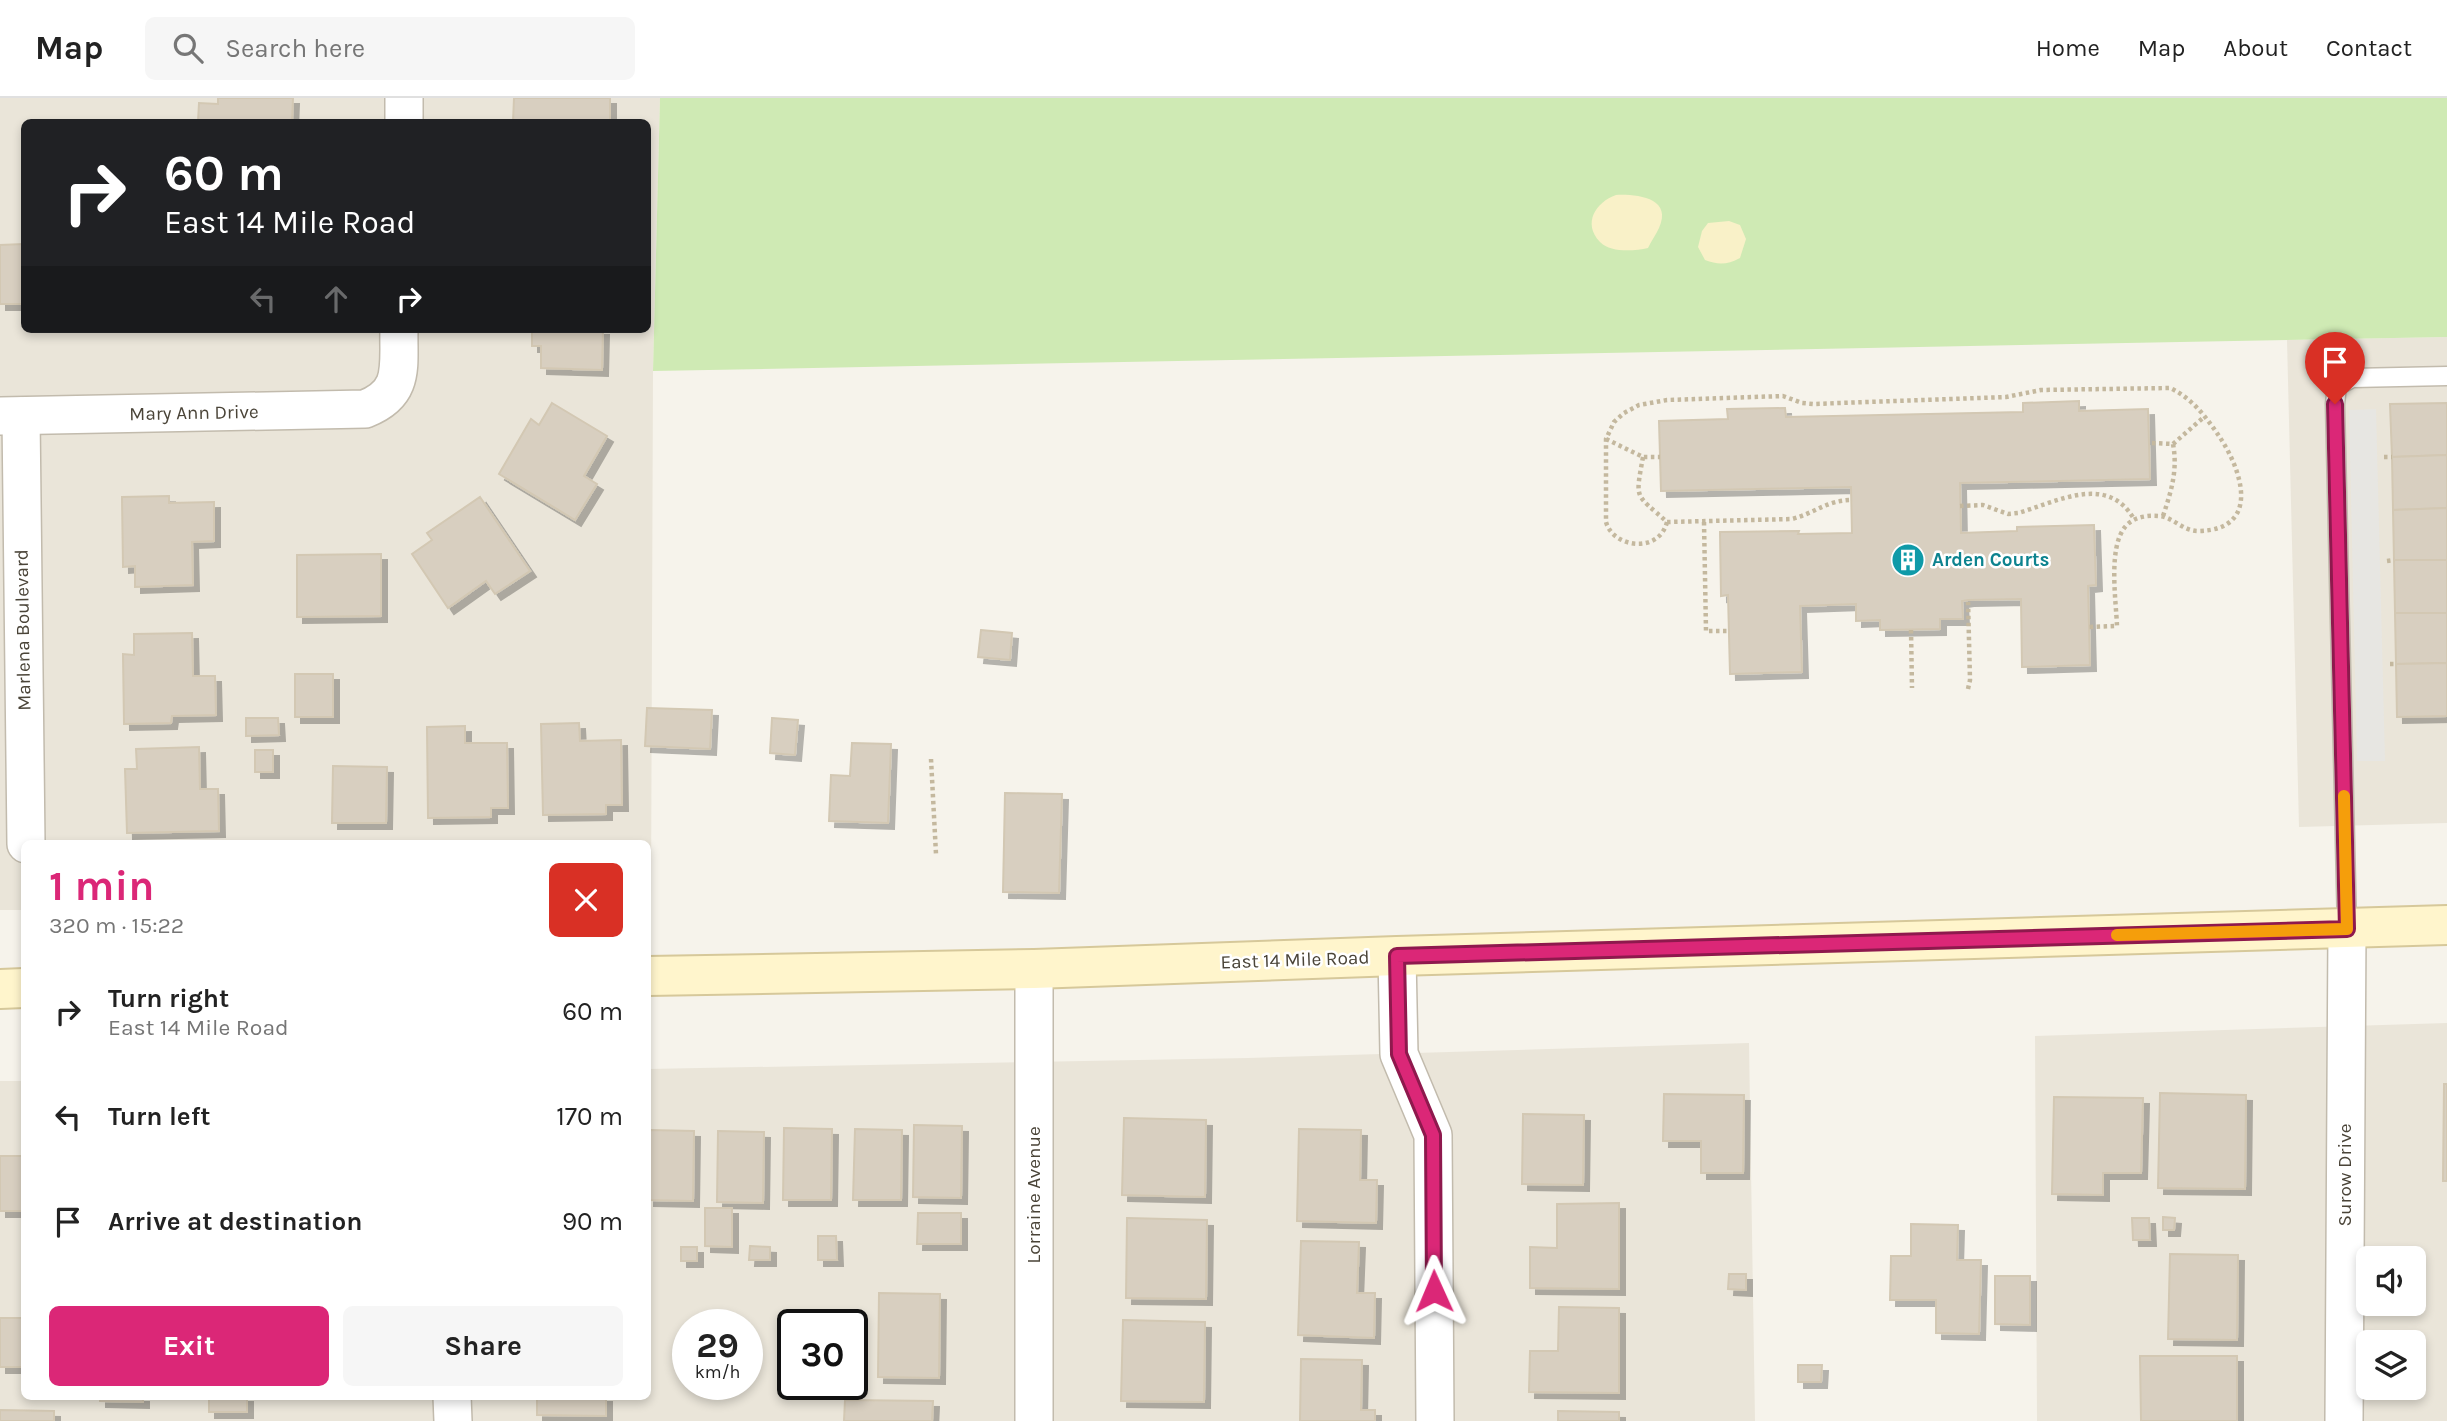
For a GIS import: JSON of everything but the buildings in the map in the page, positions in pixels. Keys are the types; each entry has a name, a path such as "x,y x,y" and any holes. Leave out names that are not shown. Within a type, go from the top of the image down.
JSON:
{"main road":[{"name":"East 14 Mile Road","path":"651,976 1034,969 2447,925"},
{"path":"0,989 21,988"}],"street":[{"path":"404,98 404,119"},
{"name":"Mary Ann Drive","path":"10,416 365,409 386,398 394,389 399,333"},
{"name":"Marlena Boulevard","path":"10,416 26,840"},
{"name":"Surow Drive","path":"2344,1421 2347,929"},
{"path":"1397,956 1399,1054 1433,1135 1435,1421"},
{"name":"Lorraine Avenue","path":"1034,969 1034,1421"},
{"path":"453,1400 453,1421"}],"lane":[{"path":"2347,929 2335,404 2337,386 2352,378 2447,376"}],"path":[{"path":"1667,523 1665,532 1650,543 1628,542 1609,530 1606,522 1606,439 1614,422 1639,405 1667,400 1783,396 1813,404 2006,397 2041,390 2170,388 2183,394 2223,442 2240,481 2243,496 2241,509 2224,525 2198,531 2185,529 2163,516 2134,519 2118,539 2115,554 2117,626 2088,627"},
{"path":"2152,443 2173,444 2204,417"},
{"path":"1606,439 1643,457 1660,457"},
{"path":"2163,516 2175,475 2173,444"},
{"path":"1643,457 1637,483 1639,497 1667,523 1792,519 1836,500 1852,500"},
{"path":"2384,457 2392,457"},
{"path":"1960,506 1983,505 2008,514 2091,493 2115,498 2134,519"},
{"path":"1703,522 1706,631 1729,631"},
{"path":"1968,600 1968,689"},
{"path":"1911,629 1912,688"},
{"path":"931,759 936,854"}],"shaded area":[{"path":"0,98 660,98 653,371 651,903 651,840 21,840 21,910 0,910"},
{"path":"2447,337 2447,823 2299,827 2287,340"},
{"path":"2376,409 2385,761 2357,761 2349,410"},
{"path":"2447,1023 2447,1421 2037,1421 2035,1036"},
{"path":"1749,1043 1755,1421 0,1421 0,1081 21,1081 21,1400 651,1400 651,1069 1248,1058"}],"green space":[{"path":"660,98 2447,98 2447,337 653,371"}],"sand":[{"path":"1616,195 1643,197 1657,204 1661,210 1659,228 1648,248 1616,250 1605,246 1595,235 1592,221 1597,208"},
{"path":"1729,221 1740,225 1746,239 1740,258 1722,264 1705,260 1698,247 1702,231 1708,223"}],"slow traffic":[{"path":"2117,935 2347,929 2344,796"}],"place":[{"name":"Arden Courts","path":"1908,560"}],"route":[{"path":"1434,1291 1433,1135 1399,1054 1397,956 2347,929 2335,404"}]}
